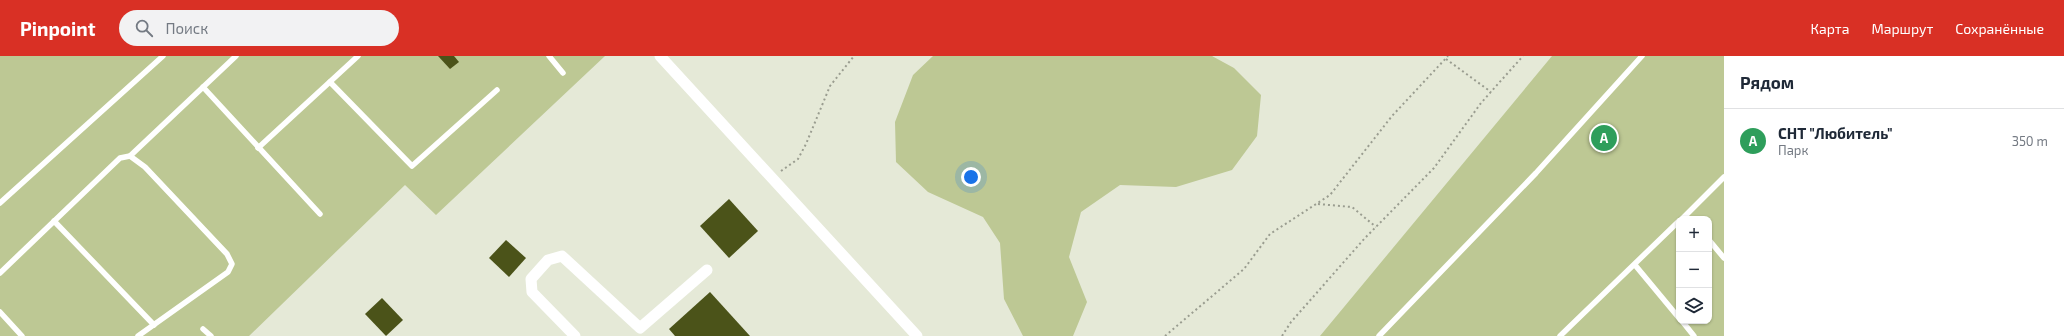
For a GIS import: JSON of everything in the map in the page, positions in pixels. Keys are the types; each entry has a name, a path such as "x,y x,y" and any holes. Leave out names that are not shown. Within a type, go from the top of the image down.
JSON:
{"street":[{"path":"660,56 917,336"},
{"path":"576,336 532,292 531,279 548,260 562,256 640,328 707,270"}],"lane":[{"path":"0,202 163,56"},
{"path":"0,273 120,158 130,156 236,56"},
{"path":"258,148 358,56"},
{"path":"549,56 563,73"},
{"path":"1379,336 1536,173 1642,56"},
{"path":"330,82 412,166 497,90"},
{"path":"203,87 320,214"},
{"path":"130,156 146,167 227,254 232,264 228,272 138,336"},
{"path":"1687,214 1724,177"},
{"path":"54,221 154,325"},
{"path":"1560,336 1676,225"},
{"path":"1712,244 1724,258"},
{"path":"1635,265 1676,314"},
{"path":"0,312 22,336"},
{"path":"1684,324 1694,336"},
{"path":"203,329 211,336"}],"path":[{"path":"771,177 798,159 806,144 830,86 854,56"},
{"path":"1165,336 1244,269 1270,234 1330,195 1392,116 1448,56"},
{"path":"1282,336 1291,322 1376,227 1434,168 1491,92 1523,56"},
{"path":"1446,59 1491,92"},
{"path":"1316,204 1352,207 1376,227"}],"green space":[{"path":"0,56 605,56 436,215 405,185 249,336 0,336"},
{"path":"933,56 1212,56 1234,68 1261,95 1257,136 1232,170 1176,187 1120,185 1081,212 1069,257 1087,302 1073,336 1023,336 1004,299 1000,243 983,217 928,192 896,162 895,122 913,75"},
{"path":"1552,56 1724,56 1724,336 1320,336"}],"building":[{"path":"438,56 454,56 459,62 450,69"},
{"path":"729,199 758,231 729,258 700,226"},
{"path":"506,240 526,258 509,277 489,258"},
{"path":"710,292 750,336 675,336 669,329"},
{"path":"382,298 403,320 386,336 365,314"}],"place":[{"name":"СНТ \"Любитель\"","path":"1604,138"}]}
